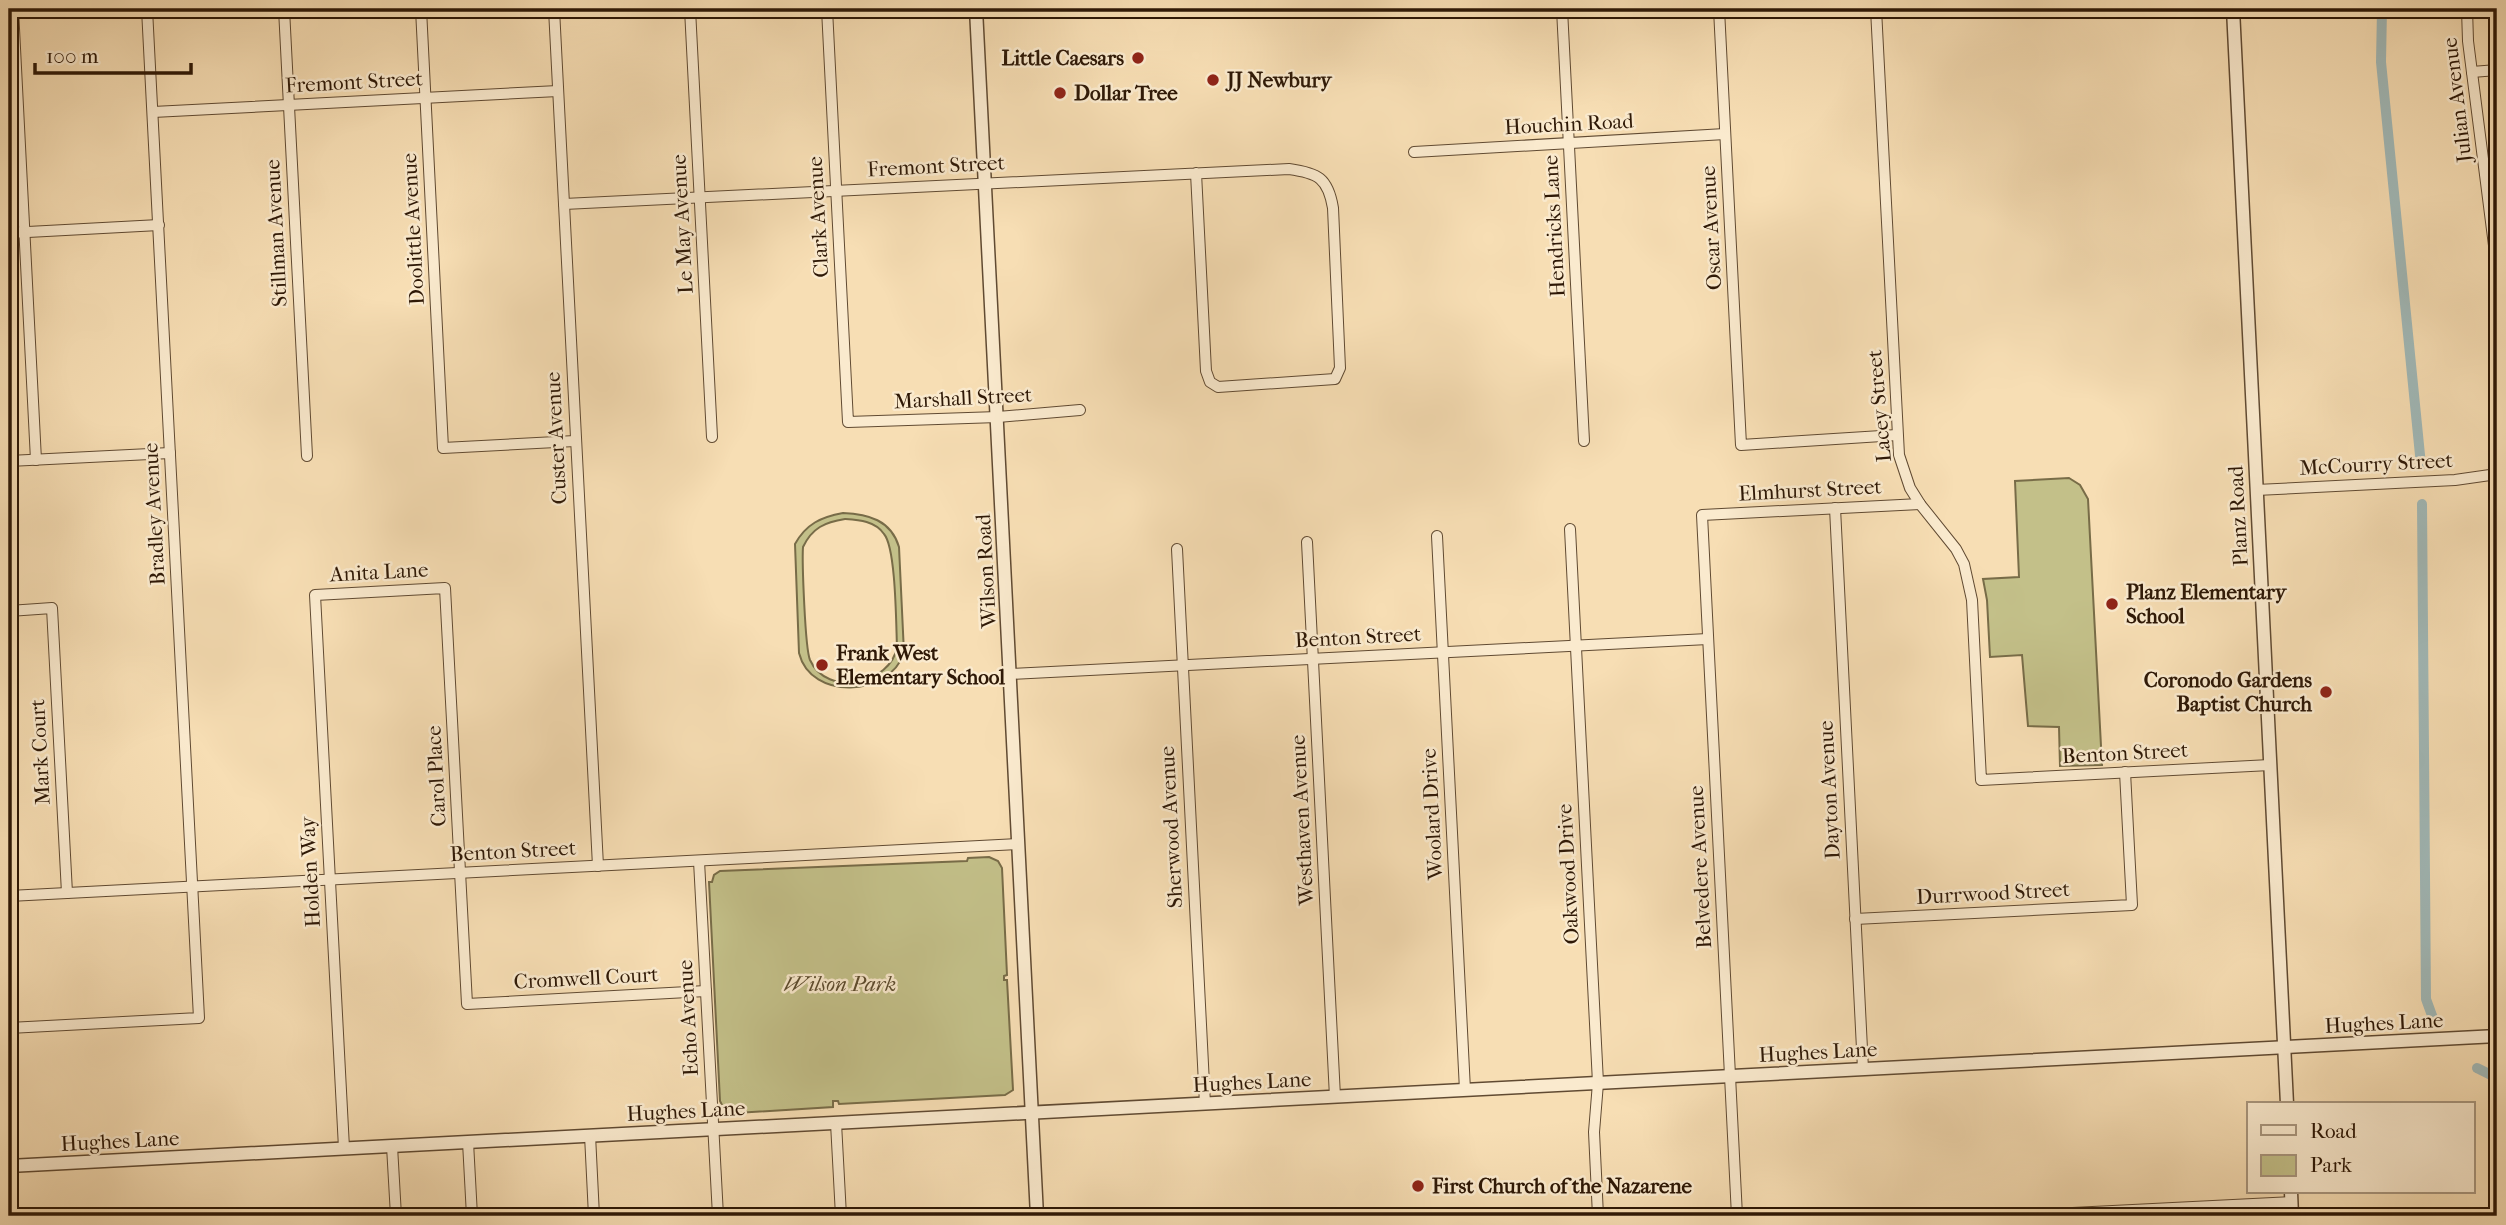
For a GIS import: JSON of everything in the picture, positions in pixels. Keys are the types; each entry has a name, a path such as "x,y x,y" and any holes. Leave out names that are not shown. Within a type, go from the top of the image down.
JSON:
{"street":[{"path":"13,9 36,460"},
{"name":"Bradley Avenue","path":"9,1028 199,1018 147,9"},
{"name":"Stillman Avenue","path":"284,9 307,456"},
{"name":"Doolittle Avenue","path":"421,9 443,448 575,441"},
{"name":"Custer Avenue","path":"554,9 598,866"},
{"name":"Le May Avenue","path":"690,9 712,437"},
{"name":"Clark Avenue","path":"827,9 848,422"},
{"name":"Wilson Road","path":"976,9 1037,1216"},
{"name":"Hendricks Lane","path":"1562,9 1584,441"},
{"name":"Oscar Avenue","path":"1719,9 1741,445 1897,435"},
{"name":"Lacey Street","path":"1876,9 1897,435 1903,472 1920,504 1956,549 1969,583 1981,780"},
{"name":"Planz Road","path":"2233,9 2287,1102"},
{"name":"Julian Avenue","path":"2467,9 2472,72 2493,208 2497,269"},
{"path":"2472,72 2497,70"},
{"name":"Fremont Street","path":"153,112 558,91"},
{"name":"Houchin Road","path":"1414,152 1725,134"},
{"name":"Fremont Street","path":"564,204 836,190 1196,173 1289,169 1310,172 1325,181 1331,192 1333,208 1339,373 1335,379 1218,387 1210,382 1206,371 1196,173"},
{"path":"9,233 159,225"},
{"name":"Marshall Street","path":"848,422 998,417 1080,411"},
{"path":"9,461 170,453"},
{"name":"McCourry Street","path":"2256,490 2455,480 2497,474"},
{"name":"Elmhurst Street","path":"1702,515 1920,504"},
{"name":"Dayton Avenue","path":"1835,509 1863,1069"},
{"name":"Belvedere Avenue","path":"1702,515 1737,1216"},
{"name":"Oakwood Drive","path":"1570,529 1598,1083 1594,1132 1598,1216"},
{"name":"Woolard Drive","path":"1437,536 1465,1090"},
{"name":"Westhaven Avenue","path":"1307,542 1335,1097"},
{"name":"Sherwood Avenue","path":"1177,549 1205,1104"},
{"name":"Anita Lane","path":"315,595 445,588"},
{"name":"Carol Place","path":"445,588 467,1004"},
{"name":"Holden Way","path":"315,595 344,1148"},
{"name":"Mark Court","path":"9,611 52,608 66,893"},
{"name":"Benton Street","path":"1010,674 1708,639"},
{"name":"Benton Street","path":"1981,780 2270,765"},
{"name":"Durrwood Street","path":"1855,919 2132,905 2125,772"},
{"name":"Benton Street","path":"9,897 1019,844"},
{"name":"Echo Avenue","path":"699,860 718,1216"},
{"name":"Cromwell Court","path":"467,1004 706,991"},
{"name":"Hughes Lane","path":"9,1166 2497,1036"},
{"path":"836,1123 841,1216"},
{"path":"590,1135 594,1216"},
{"path":"468,1142 472,1216"},
{"path":"392,1146 396,1216"},
{"path":"2012,1216 2291,1197 2292,1216"}],"green space":[{"path":"2069,478 2080,485 2088,499 2102,765 2060,766 2059,727 2028,726 2022,655 1990,657 1987,600 1983,579 2019,577 2015,481"},
{"path":"852,514 877,520 890,530 899,547 904,653 896,668 883,678 850,688 834,686 818,679 806,669 799,653 795,544 809,526 835,515","holes":["845,519 866,522 876,526 884,534 891,554 895,587 897,647 892,660 883,670 858,682 830,679 818,672 810,660 805,623 803,547 820,527"]},
{"name":"Wilson Park","path":"989,857 998,861 1002,868 1007,975 1004,980 1007,980 1013,1090 1005,1095 839,1104 838,1101 833,1101 833,1107 736,1113 723,1107 720,1101 709,882 712,882 714,875 720,871 967,861 968,858"}],"waterway":[{"path":"2382,9 2381,62 2421,465"},
{"path":"2422,504 2426,999 2434,1021"},
{"path":"2477,1068 2497,1078"}],"place":[{"name":"Little Caesars","path":"1138,58"},
{"name":"JJ Newbury","path":"1213,80"},
{"name":"Dollar Tree","path":"1060,93"},
{"name":"Planz Elementary School","path":"2112,604"},
{"name":"Frank West Elementary School","path":"822,665"},
{"name":"Coronodo Gardens Baptist Church","path":"2326,692"},
{"name":"First Church of the Nazarene","path":"1418,1186"}]}
